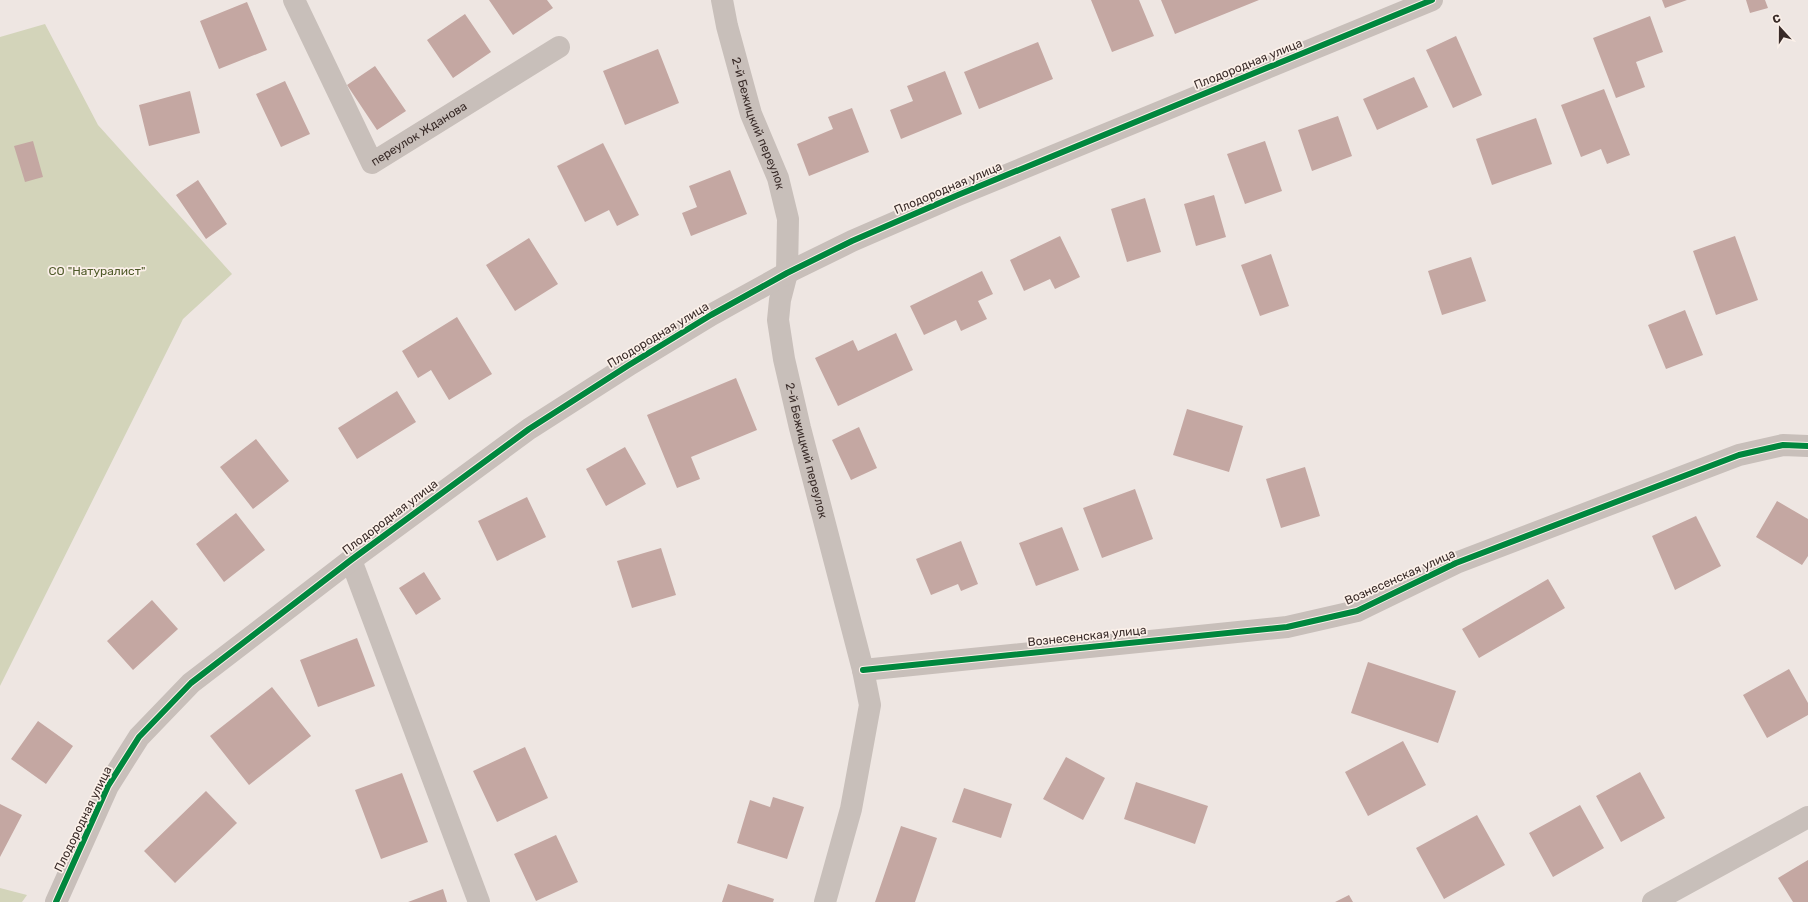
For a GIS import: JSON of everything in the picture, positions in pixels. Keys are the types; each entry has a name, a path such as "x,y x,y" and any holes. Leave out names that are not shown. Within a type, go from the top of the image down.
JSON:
{"street":[{"name":"переулок Жданова","path":"294,0 372,163 559,47"},
{"name":"2-й Бежицкий переулок","path":"722,0 727,26 751,114 778,178 788,219 787,273 780,300 778,320 784,359 800,428 863,670 870,705 851,809 825,902"},
{"name":"Плодородная улица","path":"56,902 108,786 138,737 190,683 351,560 529,429 711,315 787,273 852,241 958,195 1432,0"},
{"name":"Вознесенская улица","path":"863,670 1287,627 1357,611 1456,563 1739,455 1783,445 1808,446"},
{"path":"351,560 480,902"},
{"path":"1653,902 1808,817"}],"green space":[{"name":"СО \"Натуралист\"","path":"45,24 98,125 232,274 183,319 0,686 0,37"},
{"path":"0,888 27,895 22,902 0,902"}],"building":[{"path":"489,0 547,0 553,8 513,35"},
{"path":"1091,0 1139,0 1154,36 1112,52"},
{"path":"1161,0 1259,0 1175,34"},
{"path":"1662,0 1687,0 1665,8"},
{"path":"1746,0 1765,0 1768,8 1750,13"},
{"path":"247,2 267,50 219,69 200,21"},
{"path":"465,14 491,52 453,78 427,40"},
{"path":"1650,16 1663,52 1636,62 1645,87 1616,98 1593,38"},
{"path":"1456,36 1482,95 1453,108 1426,50"},
{"path":"1038,42 1053,79 979,109 964,72"},
{"path":"658,49 679,103 625,125 603,71"},
{"path":"375,66 406,111 377,130 347,85"},
{"path":"945,71 962,114 901,139 890,110 913,101 907,86"},
{"path":"1414,77 1428,107 1377,130 1363,99"},
{"path":"285,81 310,134 281,147 256,94"},
{"path":"1604,89 1630,155 1607,164 1601,149 1581,157 1561,105"},
{"path":"190,91 200,133 149,146 139,105"},
{"path":"852,108 869,152 809,176 797,144 833,129 828,117"},
{"path":"1338,116 1352,156 1312,171 1298,130"},
{"path":"1536,118 1552,164 1492,185 1476,139"},
{"path":"33,141 43,177 25,182 14,146"},
{"path":"1265,141 1282,191 1245,204 1227,154"},
{"path":"603,143 639,215 617,226 609,210 585,222 557,166"},
{"path":"730,170 747,214 691,236 682,213 697,207 689,186"},
{"path":"198,180 227,224 206,239 176,195"},
{"path":"1214,195 1226,237 1196,246 1184,204"},
{"path":"1145,198 1161,252 1127,262 1111,209"},
{"path":"1060,236 1080,277 1055,289 1050,279 1024,291 1010,260"},
{"path":"1735,236 1758,300 1716,315 1693,251"},
{"path":"529,238 558,284 515,311 486,265"},
{"path":"1271,254 1289,306 1260,316 1241,265"},
{"path":"1471,257 1486,301 1442,315 1428,271"},
{"path":"982,271 993,294 978,301 987,319 961,331 956,320 924,335 910,306"},
{"path":"1685,310 1703,355 1666,369 1648,325"},
{"path":"457,317 492,374 449,400 431,370 418,378 402,351"},
{"path":"896,333 913,370 838,406 815,358 853,340 858,351"},
{"path":"736,378 757,430 691,457 700,479 677,488 647,415"},
{"path":"397,391 416,422 357,459 338,428"},
{"path":"1187,409 1243,426 1229,472 1173,455"},
{"path":"859,427 877,468 851,480 832,440"},
{"path":"256,439 289,481 253,509 220,467"},
{"path":"625,447 646,484 606,506 586,469"},
{"path":"1305,467 1320,516 1281,528 1266,479"},
{"path":"1135,489 1153,539 1102,558 1083,508"},
{"path":"527,497 546,537 497,561 478,521"},
{"path":"1777,501 1808,519 1808,556 1802,565 1756,537"},
{"path":"236,513 265,550 224,582 196,544"},
{"path":"1696,516 1721,566 1675,590 1652,536"},
{"path":"1062,527 1079,570 1036,586 1019,543"},
{"path":"961,541 978,584 961,591 958,584 931,595 916,559"},
{"path":"661,548 676,595 632,608 617,561"},
{"path":"424,572 441,599 416,615 399,588"},
{"path":"1548,579 1565,608 1479,658 1462,629"},
{"path":"152,600 178,629 133,670 107,641"},
{"path":"357,638 375,686 318,707 300,660"},
{"path":"1368,662 1456,691 1438,743 1351,713"},
{"path":"1789,669 1808,703 1808,715 1767,738 1743,695"},
{"path":"272,687 311,736 249,785 210,736"},
{"path":"38,721 73,746 46,784 11,759"},
{"path":"1403,741 1426,785 1368,816 1345,772"},
{"path":"525,747 548,798 497,822 473,771"},
{"path":"1066,757 1105,778 1083,820 1043,799"},
{"path":"1640,772 1665,818 1621,842 1596,796"},
{"path":"402,773 428,842 381,859 355,790"},
{"path":"1136,782 1208,806 1195,844 1124,819"},
{"path":"964,788 1012,804 1001,838 952,822"},
{"path":"206,791 237,823 175,883 144,851"},
{"path":"773,797 804,807 787,859 737,843 750,800 770,807"},
{"path":"0,804 22,815 0,857"},
{"path":"1580,805 1604,848 1553,877 1529,833"},
{"path":"1477,815 1505,865 1444,899 1416,848"},
{"path":"901,826 937,838 915,902 875,902"},
{"path":"556,835 578,882 536,901 514,854"},
{"path":"1808,860 1808,902 1793,902 1778,878"},
{"path":"728,884 774,899 773,902 722,902"},
{"path":"443,889 447,902 408,902"},
{"path":"1349,895 1353,902 1335,902"}],"cycle path":[{"path":"56,902 108,786 139,737 191,683 351,560 529,429 711,315 787,273 852,241 958,195 1432,0"},
{"path":"863,670 1287,627 1357,611 1456,563 1739,455 1783,445 1808,446"}]}
